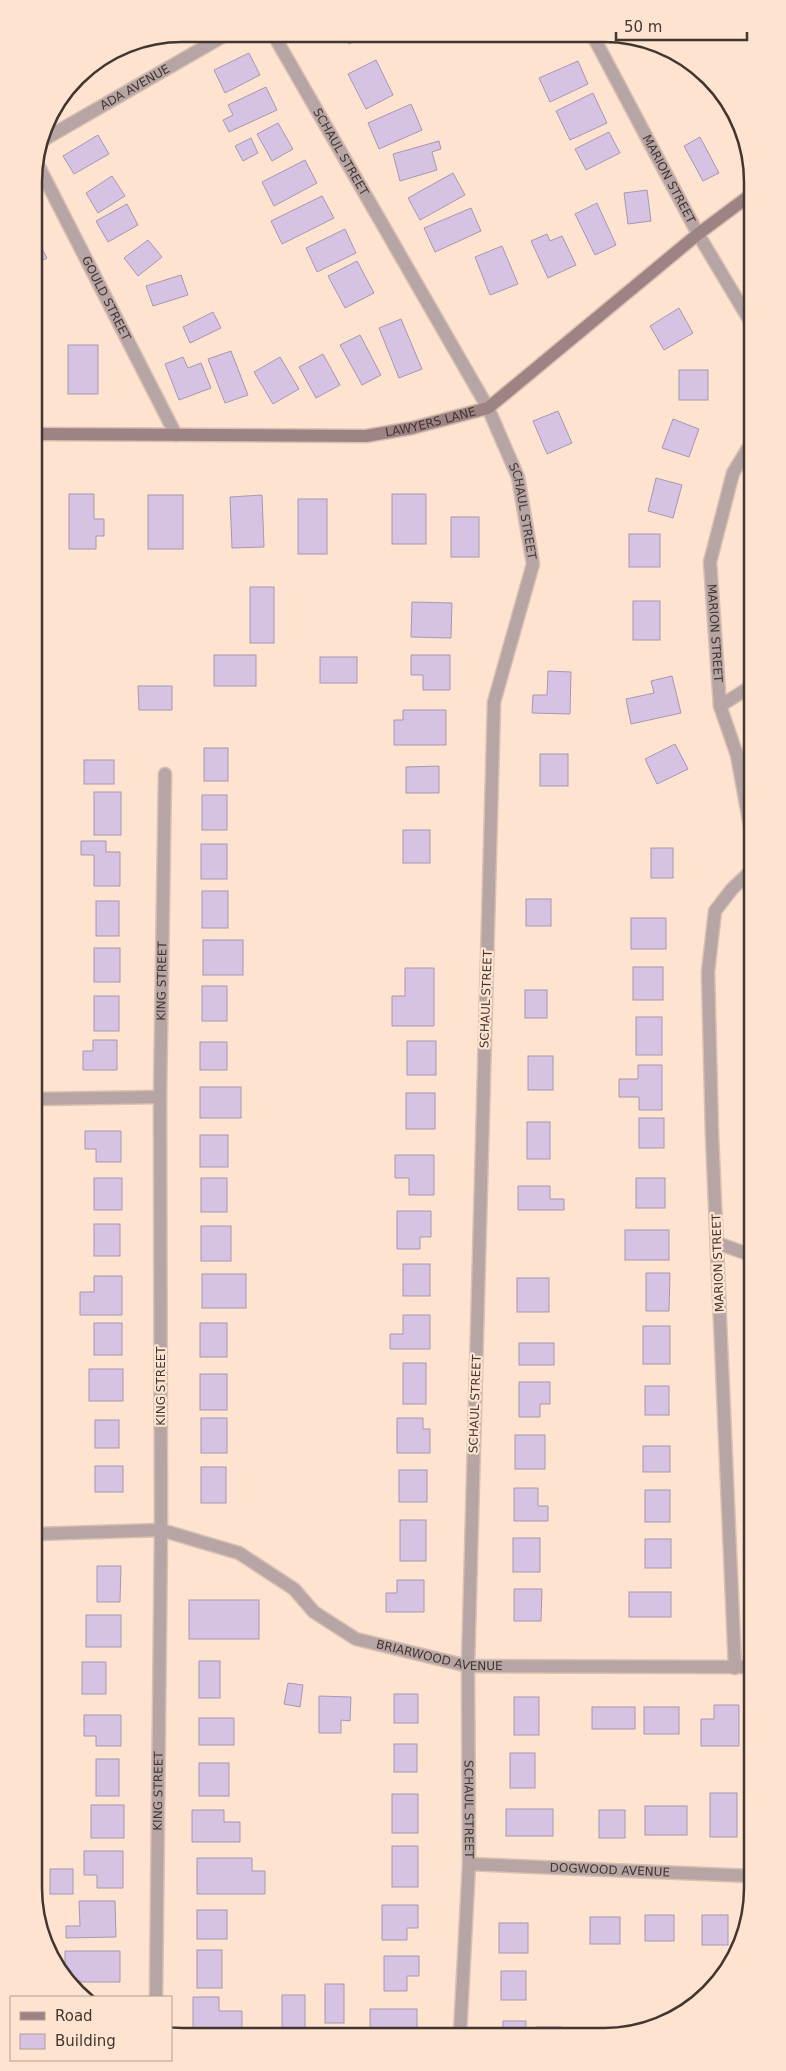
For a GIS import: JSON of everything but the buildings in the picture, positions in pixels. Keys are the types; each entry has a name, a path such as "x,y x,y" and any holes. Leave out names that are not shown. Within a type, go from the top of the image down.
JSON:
{"street":[{"name":"ADA AVENUE","path":"51,136 213,42"},
{"name":"SCHAUL STREET","path":"278,42 488,408 518,477 533,564 494,702 468,1666 469,1864 460,2028"},
{"name":"MARION STREET","path":"596,42 698,234 744,311"},
{"name":"GOULD STREET","path":"43,175 176,435"},
{"name":"LAWYERS LANE","path":"43,434 366,436 412,428 488,408 698,234 744,200"},
{"name":"MARION STREET","path":"744,455 733,473 710,562 720,706 737,755 744,791"},
{"path":"720,706 744,691"},
{"name":"KING STREET","path":"156,1996 161,1530 160,1097 165,774"},
{"name":"MARION STREET","path":"735,1668 717,1243 708,972 714,911 744,878"},
{"path":"42,1099 160,1097"},
{"path":"717,1243 743,1252"},
{"name":"BRIARWOOD AVENUE","path":"42,1534 161,1530 239,1553 294,1589 314,1612 356,1639 468,1666 743,1668"},
{"name":"DOGWOOD AVENUE","path":"469,1864 743,1876"}]}
